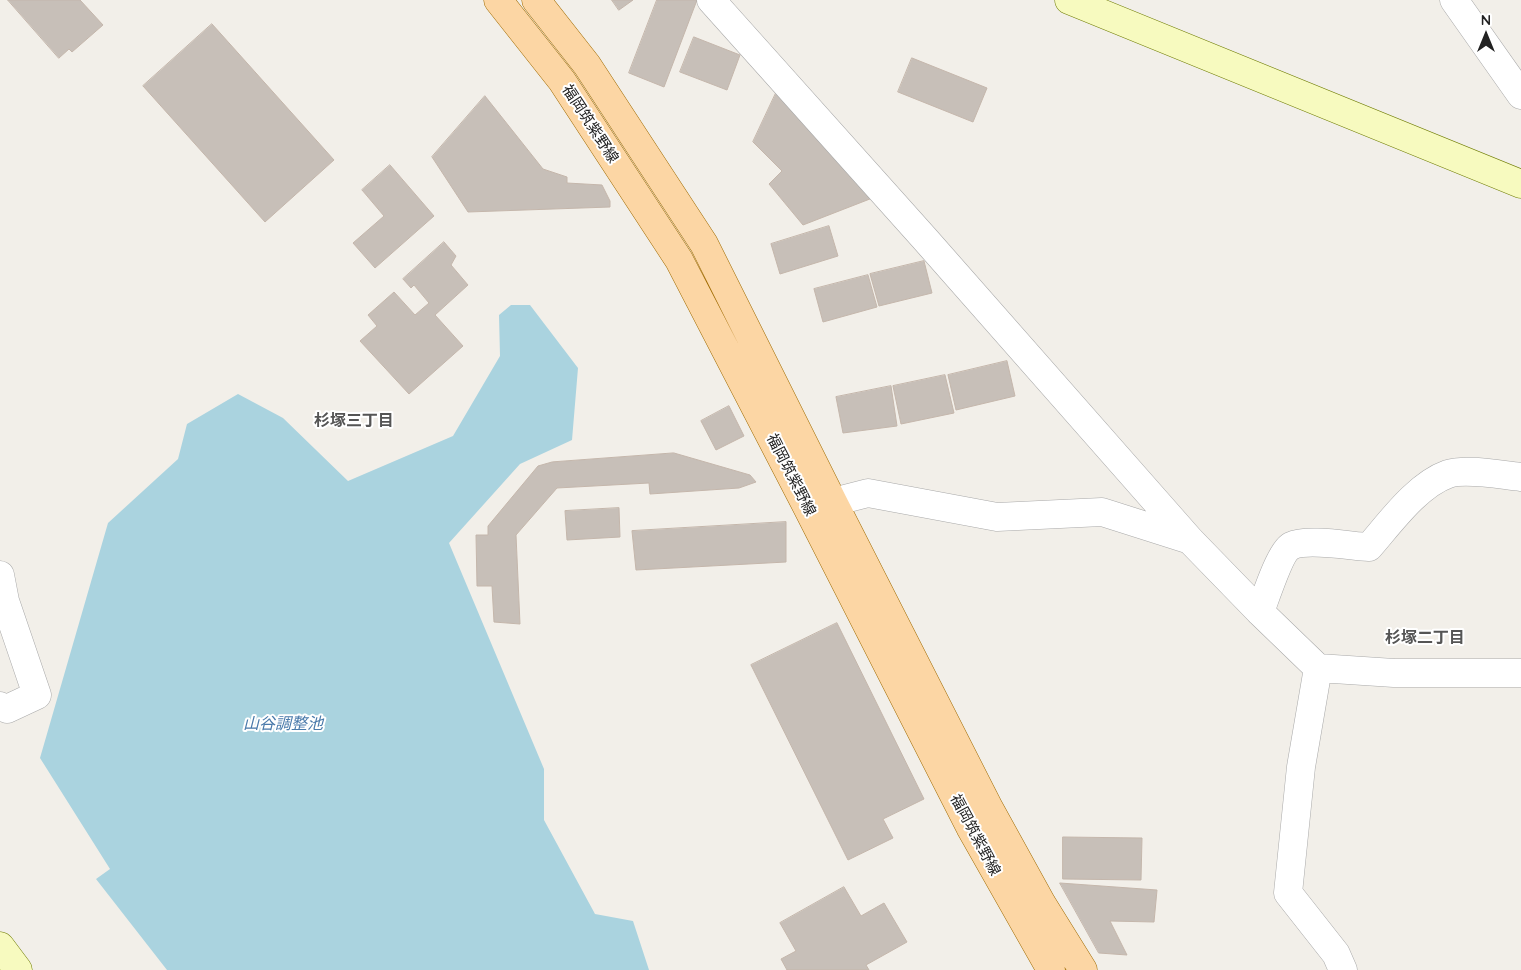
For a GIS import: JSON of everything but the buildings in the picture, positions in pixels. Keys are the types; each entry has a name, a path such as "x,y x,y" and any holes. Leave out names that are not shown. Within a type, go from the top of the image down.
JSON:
{"main road":[{"name":"福岡筑紫野線","path":"498,0 562,81 679,260 970,827 1051,970"},
{"name":"福岡筑紫野線","path":"536,0 587,65 704,244 989,808 1042,904 1083,970"}],"street":[{"path":"711,0 1190,540 1318,668 1394,674 1521,673"},
{"path":"1069,0 1521,184"},
{"path":"1454,0 1521,94"},
{"path":"1260,612 1281,559 1290,546 1304,542 1368,547 1420,490 1448,474 1474,471 1521,478"},
{"path":"833,502 868,492 997,517 1102,512 1190,540"},
{"path":"0,575 4,601 37,695 7,709 0,706"},
{"path":"1318,668 1302,767 1288,893 1336,954 1343,970"},
{"path":"0,946 18,970"}],"water":[{"name":"山谷調整池","path":"511,305 530,305 578,368 572,440 520,464 449,543 544,769 544,820 595,914 633,921 649,970 167,970 96,879 110,869 40,758 108,523 178,459 187,424 238,394 283,418 348,481 453,436 500,356 499,315"}],"district":[{"name":"杉塚三丁目","path":"354,421"},
{"name":"杉塚二丁目","path":"1425,638"}]}
